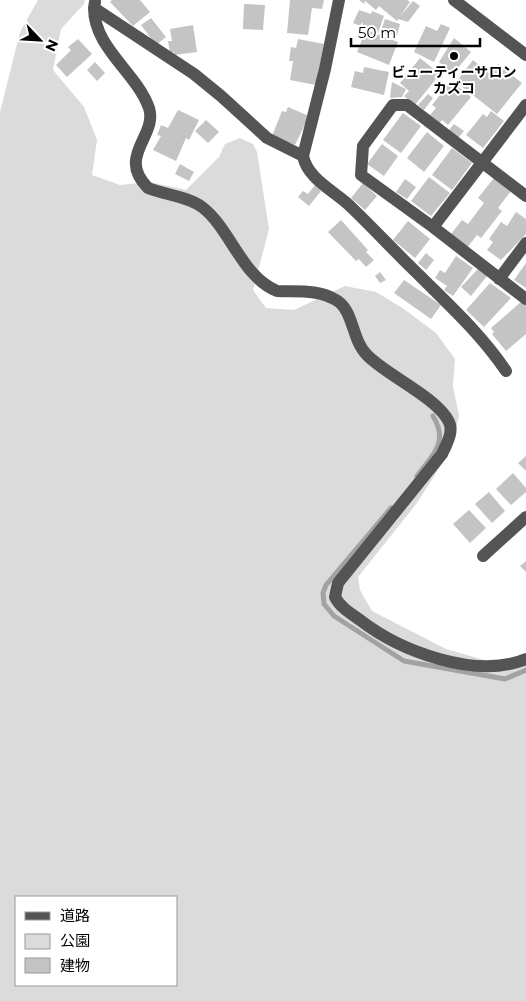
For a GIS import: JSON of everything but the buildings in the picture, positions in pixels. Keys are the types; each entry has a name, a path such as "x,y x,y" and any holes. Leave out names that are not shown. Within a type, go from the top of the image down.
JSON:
{"street":[{"path":"339,0 325,69 303,156 305,165 318,181 350,205 464,319 493,352 506,371"},
{"path":"454,0 526,55"},
{"path":"95,4 194,74 267,138 303,156"},
{"path":"95,4 94,22 100,34 150,110 136,161 137,176 142,182 148,188 201,206 211,215 252,271 271,288 277,291 316,292 340,303 350,317 353,332 365,353 435,406 449,421 450,436 442,454 338,583 335,597 339,604 374,631 418,653 488,666 504,665 526,659"},
{"path":"526,196 407,105 392,105 363,146 361,175 433,227 526,299"},
{"path":"433,227 526,105"},
{"path":"500,279 526,243"},
{"path":"483,556 526,517"}],"green space":[{"path":"38,0 85,0 84,4 61,29 53,70 84,107 97,140 92,175 120,185 150,182 186,190 219,157 225,144 240,138 253,144 257,152 269,229 253,290 266,308 294,310 345,286 376,292 404,309 436,333 455,359 453,386 459,416 452,448 417,503 358,577 360,590 372,611 446,649 502,665 526,659 526,1001 0,1001 0,112 20,32"}],"waterway":[{"path":"417,476 433,455 439,441 438,425 433,416"},
{"path":"391,508 326,585 323,593 324,604 334,616 404,661 505,679 526,670"}],"place":[{"name":"ビューティーサロン カズコ","path":"454,56"}]}
